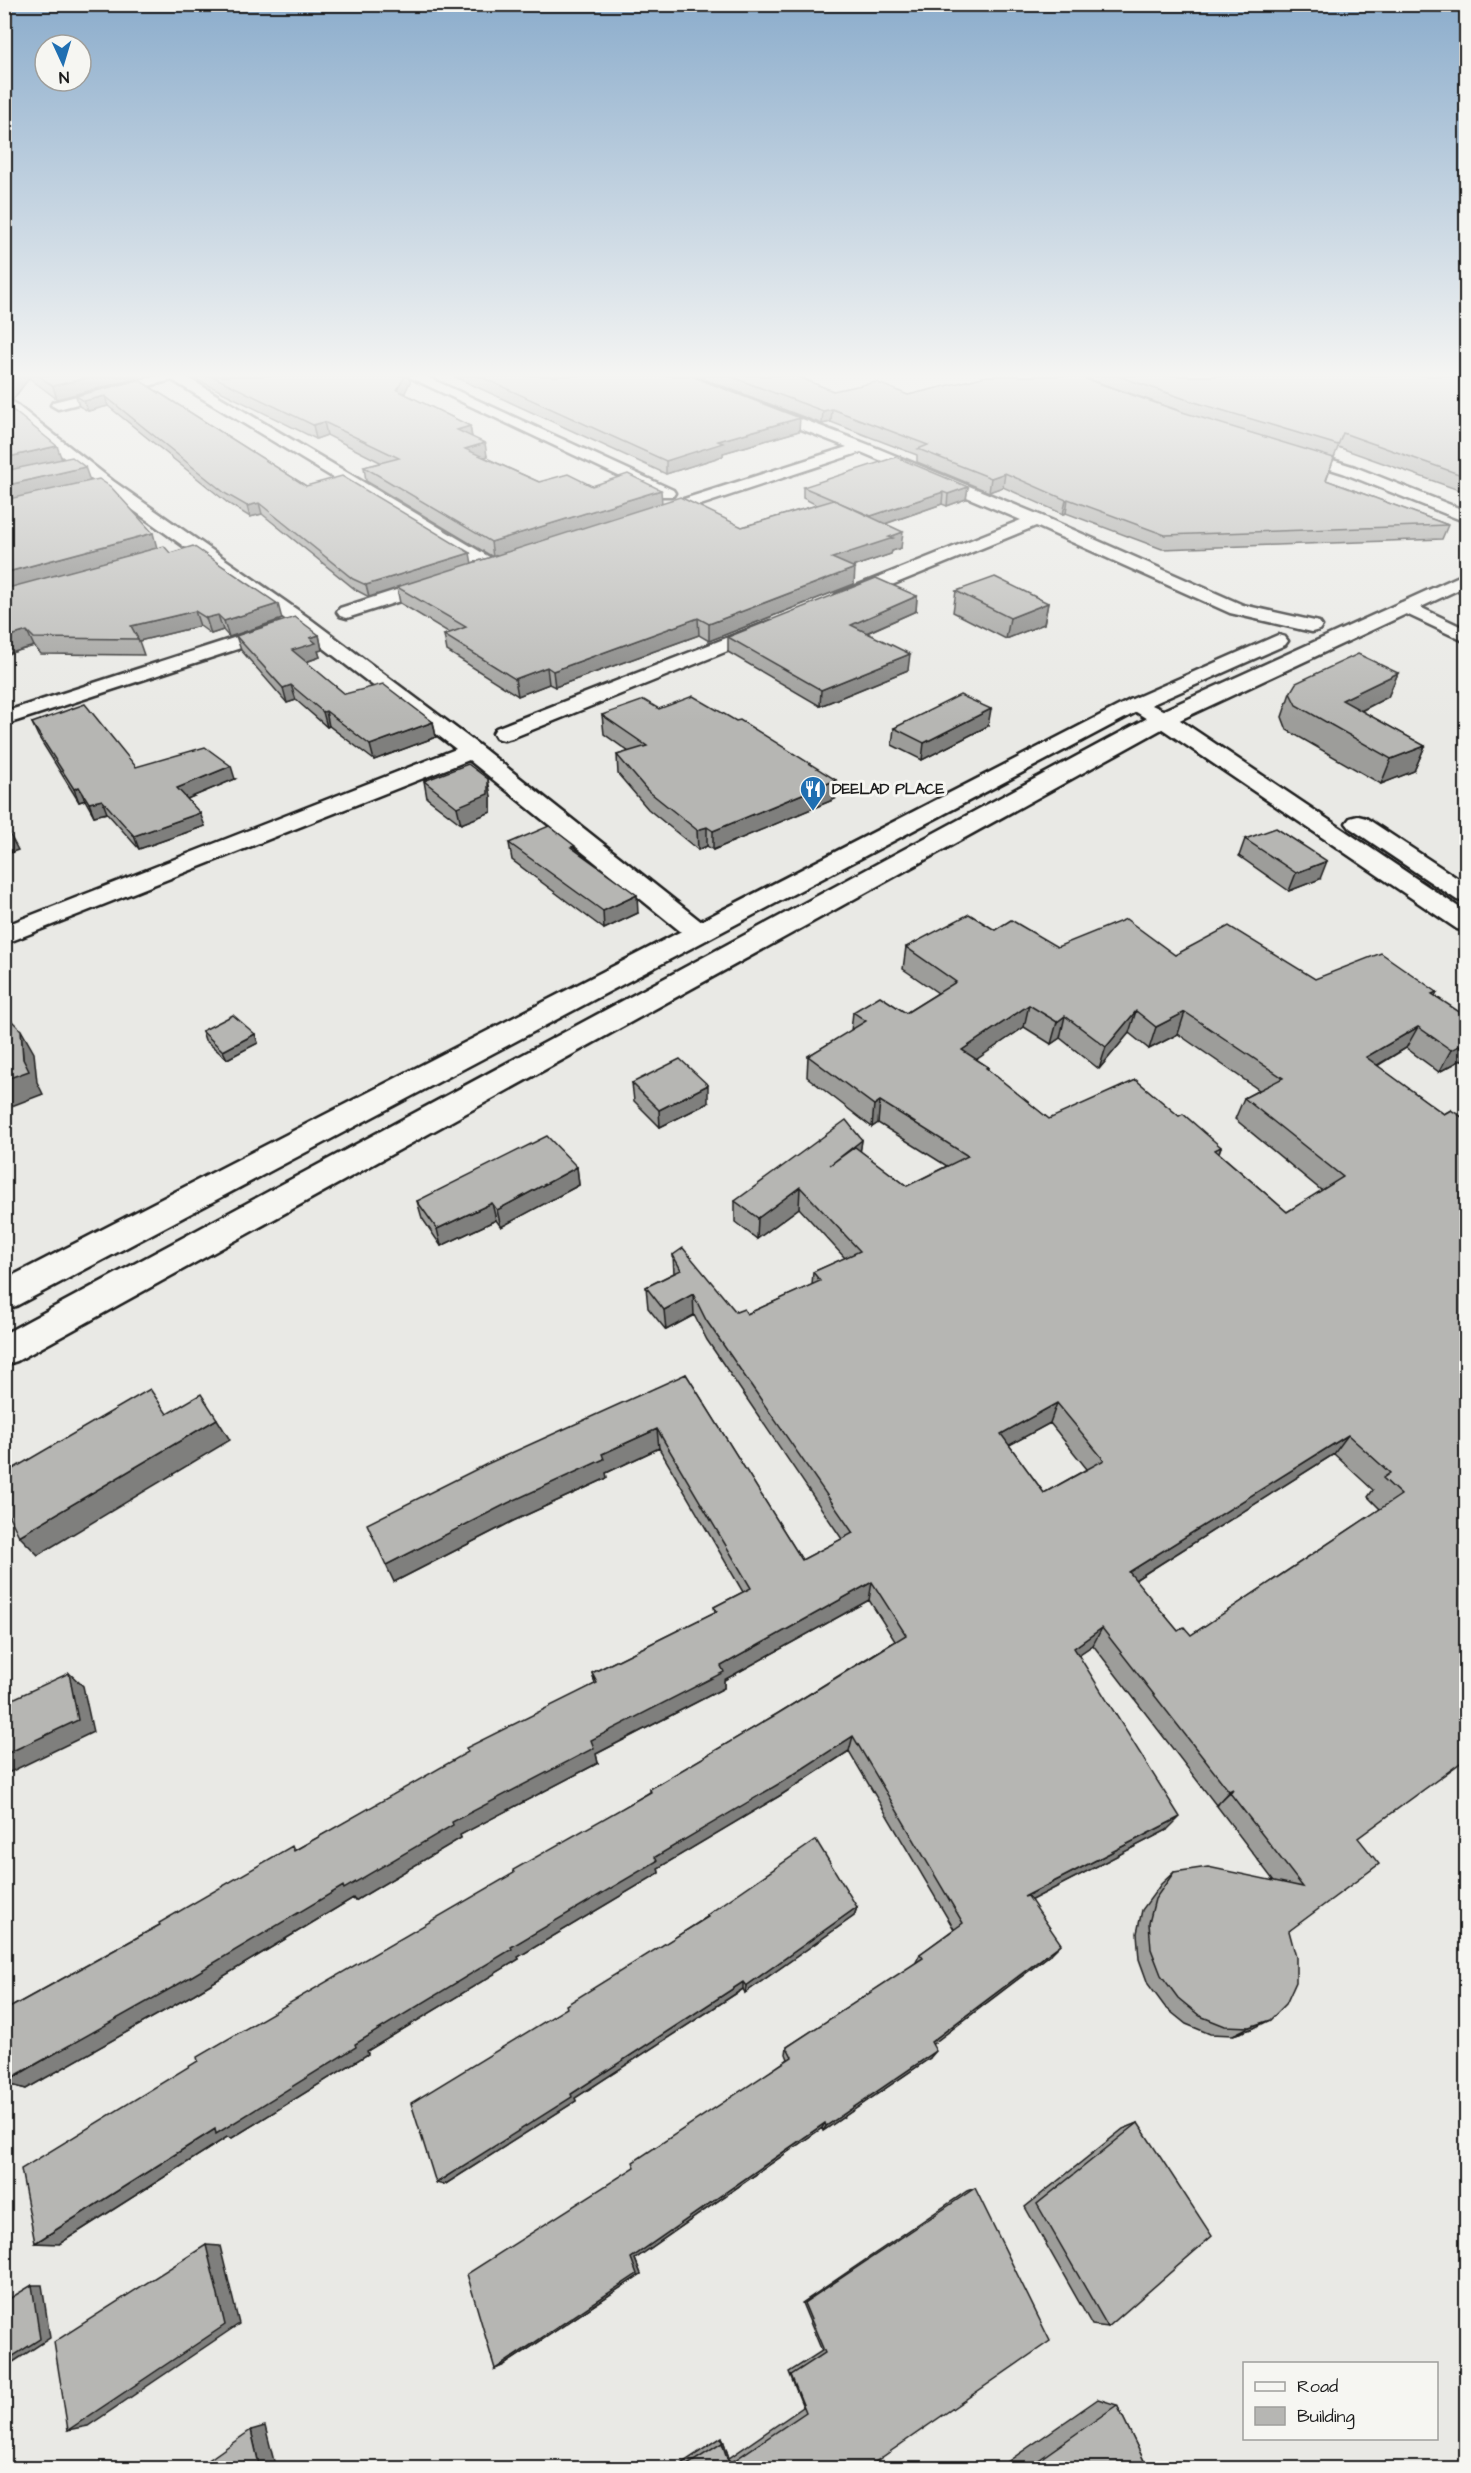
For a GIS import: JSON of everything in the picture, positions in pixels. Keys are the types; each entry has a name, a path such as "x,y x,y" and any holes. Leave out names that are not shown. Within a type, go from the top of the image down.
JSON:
{"street":[{"path":"118,491 302,622 472,751 699,933"},
{"path":"347,612 496,563 373,491"},
{"path":"664,491 691,504"},
{"path":"635,520 729,491"},
{"path":"968,491 1236,609 1312,626"},
{"path":"1403,491 1467,517"},
{"path":"825,604 1036,520"},
{"path":"173,551 195,545"},
{"path":"4,1296 699,933 1161,707 1467,579"},
{"path":"1407,606 1467,636"},
{"path":"1236,609 1279,640"},
{"path":"4,1351 1279,640 1333,617"},
{"path":"504,733 792,618"},
{"path":"4,719 302,622"},
{"path":"1161,707 1301,786"},
{"path":"1161,707 1467,923"},
{"path":"4,936 472,751"},
{"path":"1340,811 1467,895"}],"building":[{"path":"43,491 115,491 153,533 4,573 4,500"},
{"path":"223,491 368,491 470,553 366,585 353,579 259,503 247,506"},
{"path":"405,491 656,491 491,542"},
{"path":"813,491 955,491 948,494 943,492 871,516"},
{"path":"1047,491 1357,491 1448,525 1165,535"},
{"path":"680,497 742,527 834,500 903,532 889,537 893,538 832,558 855,568 709,624 698,618 553,671 547,667 515,679 444,635 466,627 397,587"},
{"path":"164,546 170,553 193,546 278,604 224,621 218,615 206,618 195,611 131,626 138,639 34,638 27,631 4,638 4,589"},
{"path":"995,577 1048,603 1010,618 956,591"},
{"path":"876,578 917,596 851,625 910,654 821,690 728,637"},
{"path":"295,617 319,635 310,638 316,643 292,650 345,694 383,684 433,722 370,745 326,711 323,712 291,685 283,688 236,636"},
{"path":"1358,654 1398,673 1342,700 1425,746 1391,759 1296,705 1290,693 1296,683"},
{"path":"960,695 991,709 924,743 894,728"},
{"path":"693,696 736,721 740,720 836,780 713,831 707,827 697,830 647,790 617,755 647,746 602,715 644,700 659,709"},
{"path":"85,704 136,767 205,747 231,766 177,788 200,813 134,836 102,800 89,803 79,787 74,789 32,723"},
{"path":"468,764 488,779 488,794 457,807 424,781"},
{"path":"549,826 575,846 571,847 637,895 603,911 509,843"},
{"path":"1276,828 1327,861 1296,873 1245,839"},
{"path":"969,914 995,930 1011,920 1057,947 1126,919 1175,955 1229,926 1315,979 1381,953 1437,992 1432,994 1467,1017 1467,1042 1451,1050 1418,1027 1366,1057 1444,1114 1451,1110 1467,1120 1467,1758 1358,1838 1379,1864 1289,1931 1296,1957 1296,1982 1286,2004 1270,2020 1249,2027 1225,2026 1200,2016 1178,1998 1161,1975 1151,1949 1149,1923 1155,1899 1174,1872 1208,1867 1303,1887 1230,1793 1233,1789 1229,1791 1102,1628 1074,1648 1180,1817 1024,1897 1028,1896 1061,1944 931,2042 936,2051 826,2126 825,2123 631,2258 637,2274 495,2369 467,2274 635,2167 633,2162 792,2057 787,2047 923,1958 920,1954 963,1923 853,1736 782,1782 655,1857 657,1861 511,1947 512,1949 355,2044 356,2047 216,2134 215,2129 35,2243 21,2169 198,2061 197,2057 514,1873 513,1870 651,1792 650,1789 906,1635 872,1582 721,1666 724,1672 591,1740 594,1748 452,1822 453,1825 344,1889 343,1886 177,1985 4,2082 4,2011 160,1925 159,1923 292,1846 294,1851 468,1752 466,1748 597,1683 592,1673 717,1611 714,1607 751,1588 657,1429 602,1454 604,1459 508,1503 386,1565 367,1524 487,1464 686,1374 802,1560 853,1533 706,1320 693,1294 664,1310 646,1287 681,1270 673,1255 683,1248 736,1312 744,1309 747,1314 820,1281 813,1272 860,1251 800,1187 758,1218 735,1201 846,1120 862,1140 830,1165 855,1147 907,1186 968,1156 880,1101 874,1105 808,1056 866,1021 853,1012 880,996 906,1013 956,982 906,947","holes":["1029,1005 1057,1022 1065,1016 1106,1047 1136,1011 1156,1027 1185,1012 1283,1078 1244,1098 1343,1177 1287,1212 1215,1150 1221,1147 1183,1114 1179,1116 1136,1080 1049,1119 986,1068 988,1067 962,1050","1057,1403 1104,1460 1044,1493 1001,1434","1348,1435 1390,1473 1383,1478 1401,1495 1191,1635 1184,1627 1178,1631 1129,1572"]},
{"path":"4,1013 21,1030 23,1059 29,1071 4,1080"},
{"path":"233,1015 255,1034 223,1051 202,1031"},
{"path":"680,1059 708,1085 659,1110 632,1083"},
{"path":"547,1136 577,1167 497,1210 492,1203 437,1229 417,1201"},
{"path":"150,1389 167,1414 201,1394 217,1419 19,1536 4,1506 4,1474"},
{"path":"69,1673 78,1720 4,1755 4,1703"},
{"path":"816,1840 857,1907 746,1986 743,1982 571,2094 572,2097 436,2183 411,2103 567,2008 566,2005 708,1917 707,1915"},
{"path":"1138,2123 1212,2236 1108,2327 1037,2204"},
{"path":"975,2188 1050,2341 865,2469 681,2469 722,2443 729,2464 806,2412 791,2375 825,2353 804,2303"},
{"path":"206,2245 225,2325 68,2430 54,2342"},
{"path":"32,2285 40,2339 4,2362 4,2302"},
{"path":"1117,2405 1148,2469 1026,2469"},
{"path":"251,2430 260,2469 196,2469"}],"place":[{"name":"DEELAD PLACE","path":"813,812"}]}
